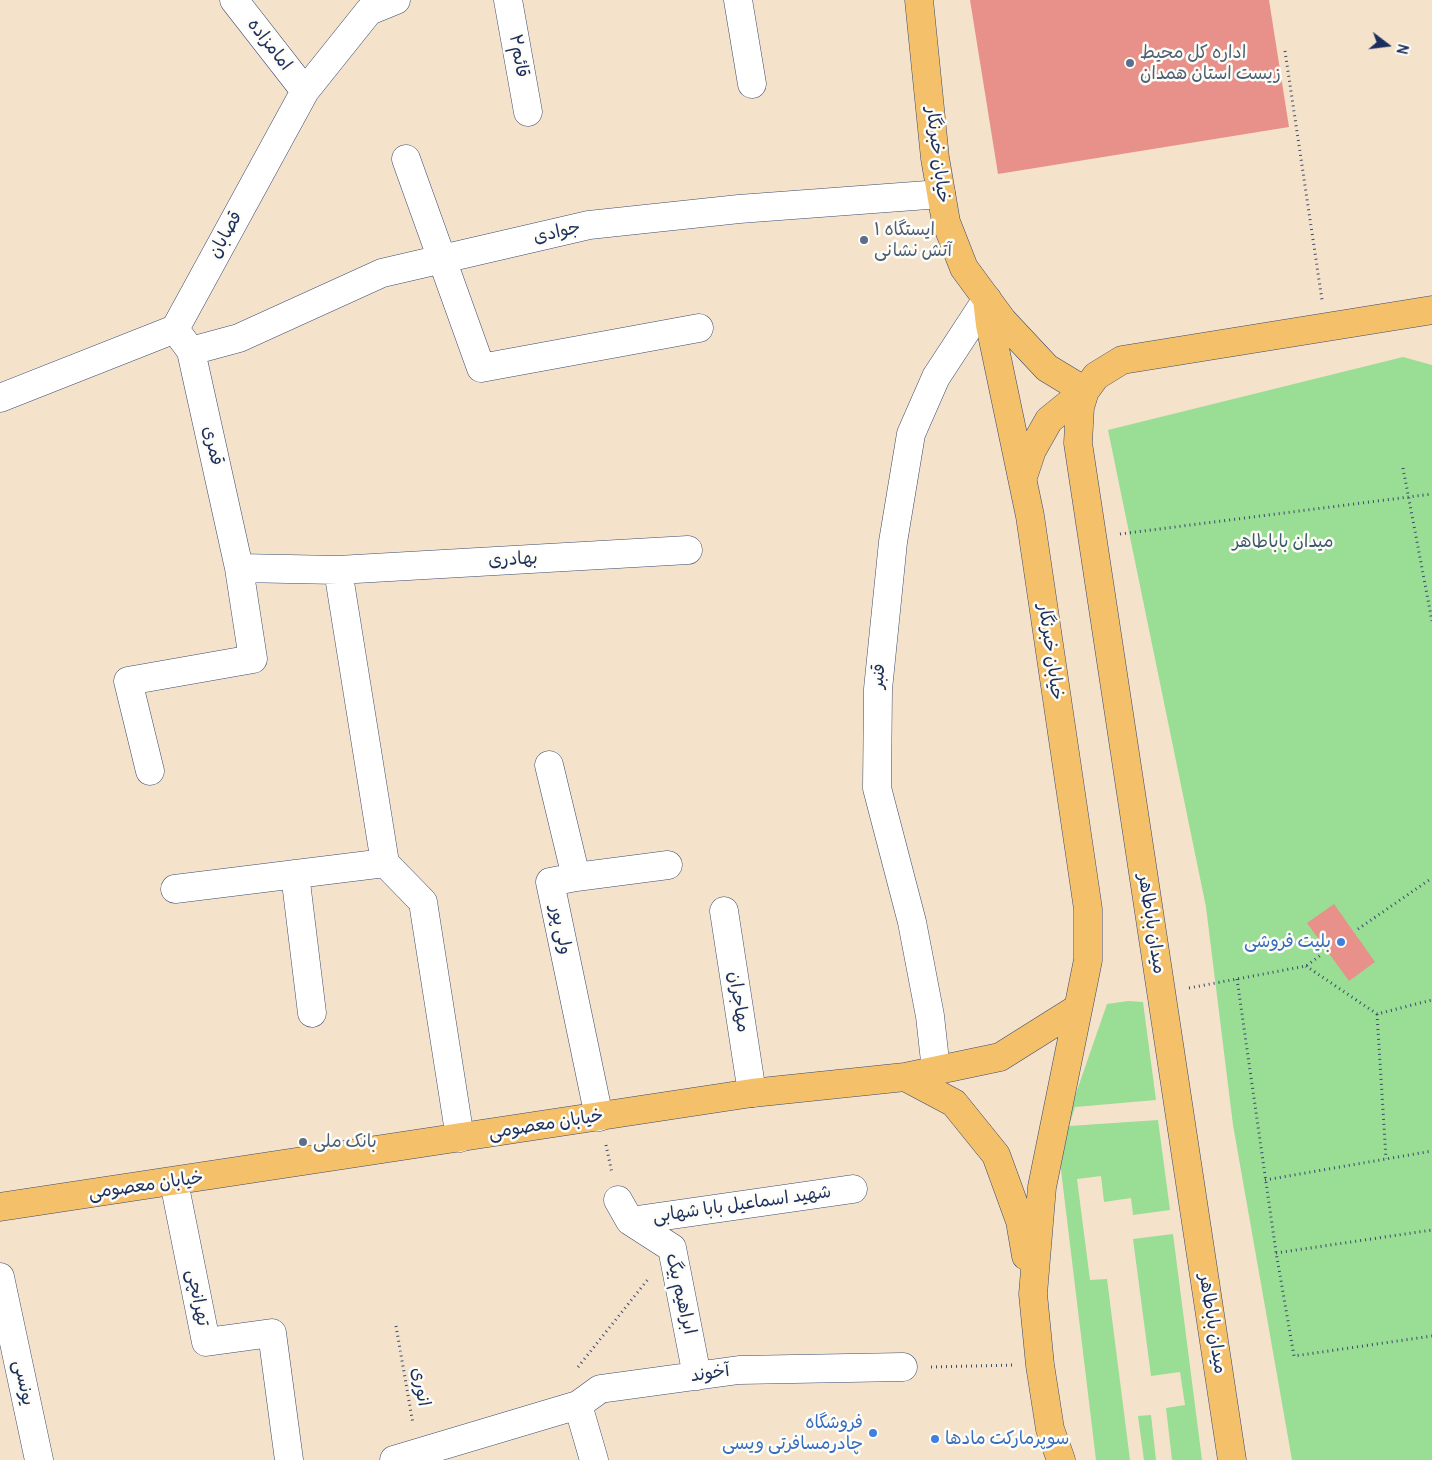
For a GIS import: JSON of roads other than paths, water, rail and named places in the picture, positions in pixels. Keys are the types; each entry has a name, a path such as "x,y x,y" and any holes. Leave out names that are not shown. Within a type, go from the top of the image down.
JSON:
{"main road":[{"name":"خیابان خبرنگار","path":"919,0 935,158 941,194 946,222 964,268 1004,321 1047,368 1085,391"},
{"name":"خیابان خبرنگار","path":"987,299 990,325 1030,516 1088,908 1088,960 1042,1187 1033,1294"},
{"name":"میدان باباطاهر","path":"1232,1460 1078,443 1080,407 1085,391 1096,376 1122,360 1432,310"},
{"path":"1023,477 1032,450 1049,420 1085,391"},
{"name":"خیابان معصومی","path":"0,1207 752,1093 905,1076 1000,1057 1078,1008"},
{"path":"905,1076 954,1103 996,1155 1020,1221 1033,1294 1040,1365 1050,1429 1061,1460"}],"street":[{"name":"امامزاده","path":"234,0 305,91"},
{"name":"قصابان","path":"175,329 305,91 369,11 396,0"},
{"name":"قائم۲","path":"508,0 528,112"},
{"path":"738,0 752,84"},
{"path":"406,159 481,368 699,328"},
{"name":"جوادی","path":"191,351 239,338 382,273 589,225 739,209 941,194"},
{"name":"قنبر","path":"936,1070 930,1016 912,922 877,788 878,689 893,542 911,434 936,377 987,299"},
{"path":"0,398 175,329"},
{"name":"قمری","path":"150,771 128,681 253,659 239,568 191,351 175,329"},
{"name":"بهادری","path":"239,568 338,570 688,550"},
{"path":"338,570 385,863 423,902 460,1138"},
{"path":"549,765 576,876 668,865"},
{"path":"175,889 385,863"},
{"path":"295,874 312,1013"},
{"name":"ولی پور","path":"576,876 550,882 599,1117"},
{"name":"مهاجران","path":"724,911 752,1093"},
{"name":"تهرانچی","path":"174,1182 206,1342 272,1333 289,1460"},
{"name":"شهید اسماعیل بابا شهابی","path":"624,1211 853,1189"},
{"name":"ابراهیم بیگ","path":"624,1211 672,1248 697,1376"},
{"name":"یونسی","path":"0,1277 39,1460"},
{"name":"آخوند","path":"406,1456 578,1405 600,1389 739,1370 903,1367"},
{"path":"578,1405 594,1460"},
{"path":"1049,1460 1050,1429"}],"place":[{"name":"اداره کل محیط زیست استان همدان","path":"1130,63"},
{"name":"ایستگاه ۱ آتش نشانی","path":"864,240"},
{"name":"بلیت فروشی","path":"1341,942"},
{"name":"بانک ملی","path":"303,1142"},
{"name":"فروشگاه چادرمسافرتی ویسی","path":"873,1433"},
{"name":"سوپرمارکت مادها","path":"935,1439"}]}
